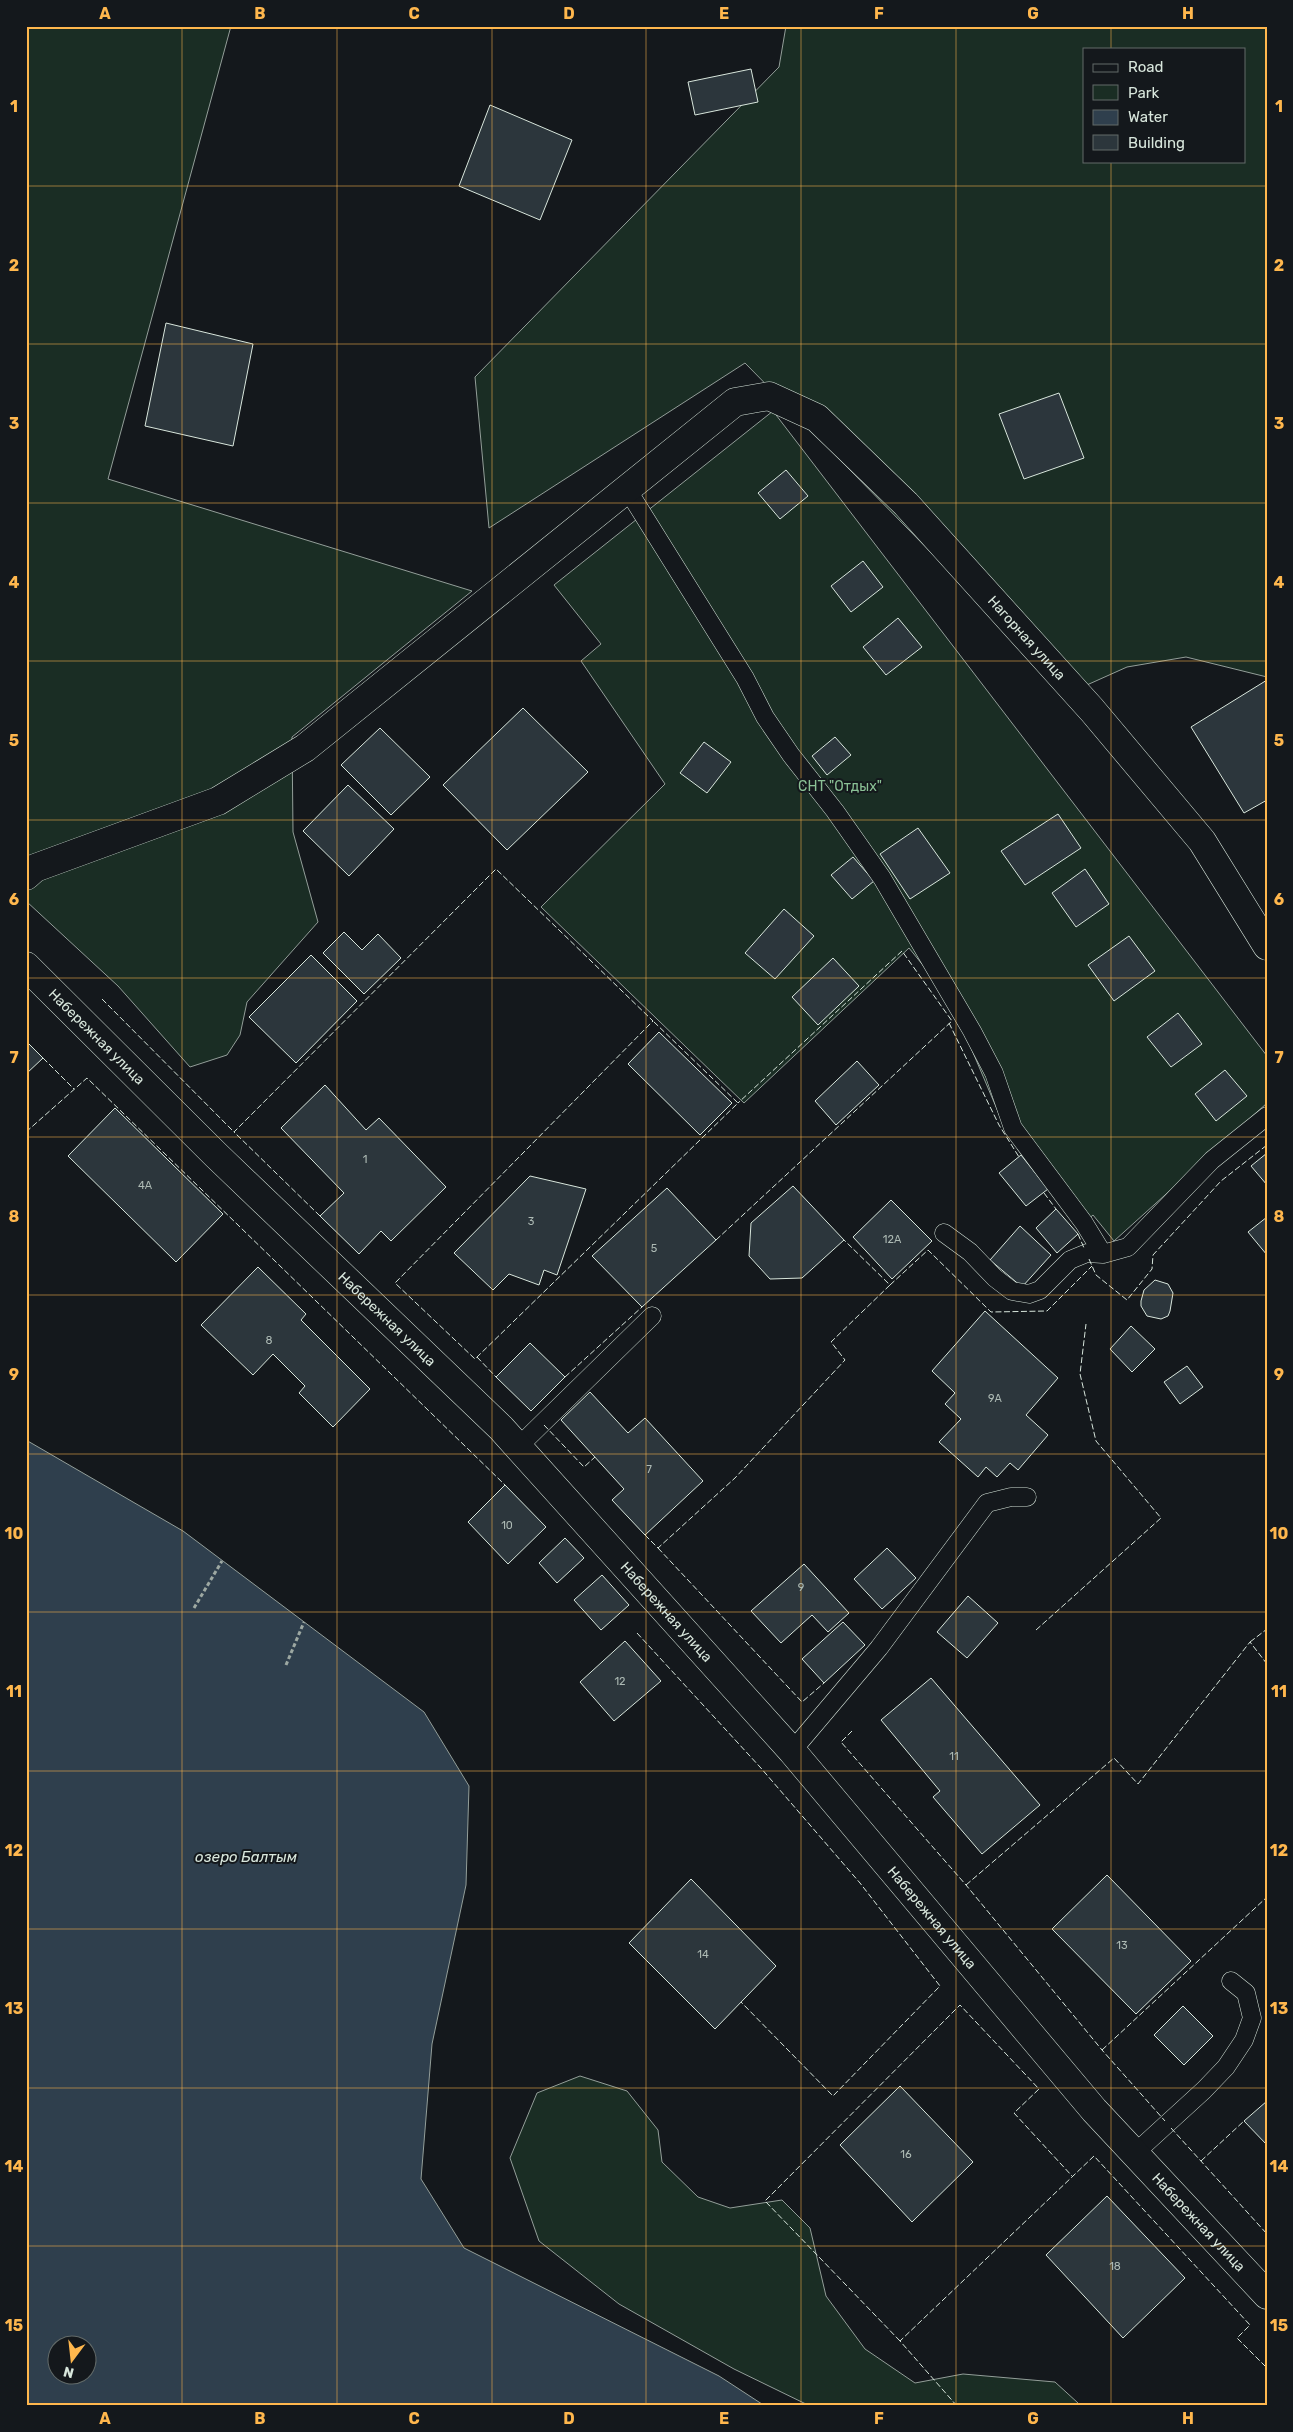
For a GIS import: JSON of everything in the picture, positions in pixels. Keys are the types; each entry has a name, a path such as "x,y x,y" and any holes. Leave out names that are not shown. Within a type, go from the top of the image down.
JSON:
{"street":[{"name":"Нагорная улица","path":"627,489 735,402 769,396 817,418 906,504 1092,710 1202,841 1267,946"},
{"path":"26,876 35,868 218,801 305,748 627,489"},
{"name":"Набережная улица","path":"26,966 216,1155 501,1428 792,1751 1094,2110 1267,2295"}],"lane":[{"path":"627,489 745,678 765,716 882,878 972,1031 994,1073 1013,1128 1084,1223 1103,1254"},
{"path":"944,1233 970,1252 995,1278 1012,1291 1029,1294 1040,1290 1070,1260 1087,1253 1103,1254 1128,1247 1212,1160 1267,1116"},
{"path":"518,1447 652,1316"},
{"path":"792,1751 879,1648 987,1503 1011,1497 1027,1497"},
{"path":"1134,2154 1204,2090 1226,2067 1244,2040 1252,2018 1246,1993 1231,1981"}],"path":[{"path":"194,1608 222,1561"},
{"path":"286,1665 304,1622"}],"green space":[{"path":"26,26 231,26 108,479 472,591 292,737 293,832 318,922 247,1002 240,1035 227,1055 190,1067 118,986 26,901"},
{"path":"786,26 1267,26 1267,677 1186,657 1127,667 1069,693 745,363 489,528 475,377 779,67"},
{"name":"СНТ \"Отдых\"","path":"773,411 1267,1056 1267,1103 1114,1241 1093,1215 1084,1223 1002,1121 963,1029 926,969 909,948 744,1103 541,907 665,784 581,661 601,644 554,585"},
{"path":"580,2076 627,2091 658,2130 662,2162 698,2197 730,2208 782,2200 810,2228 826,2296 865,2349 915,2383 963,2374 1055,2382 1078,2403 1078,2406 810,2406 734,2369 619,2304 539,2241 510,2158 537,2093"}],"water":[{"name":"озеро Балтым","path":"26,1440 183,1531 424,1712 469,1786 466,1885 432,2044 421,2179 464,2248 719,2376 765,2406 26,2406"}],"building":[{"path":"751,69 758,102 695,115 688,82"},
{"path":"490,105 572,140 540,220 459,186"},
{"path":"166,323 253,344 233,446 145,426"},
{"path":"1059,393 1084,458 1024,479 999,414"},
{"path":"786,470 808,496 780,519 758,493"},
{"path":"863,561 883,587 851,612 831,586"},
{"path":"898,618 922,647 886,675 863,647"},
{"path":"1267,680 1267,800 1244,813 1191,727"},
{"path":"523,708 588,772 507,850 443,785"},
{"path":"380,728 430,777 391,815 341,765"},
{"path":"835,737 851,755 827,775 812,756"},
{"path":"704,742 731,762 707,793 680,773"},
{"path":"348,785 394,829 349,876 303,831"},
{"path":"1058,814 1081,848 1025,885 1001,851"},
{"path":"918,828 950,873 910,899 880,854"},
{"path":"853,857 874,881 852,899 831,875"},
{"path":"1085,869 1109,904 1076,927 1052,893"},
{"path":"784,909 814,936 775,979 745,953"},
{"path":"344,932 362,950 378,934 401,958 364,994 323,953"},
{"path":"1129,936 1155,971 1114,1001 1088,965"},
{"path":"311,955 357,1001 296,1063 249,1017"},
{"path":"833,958 859,986 818,1025 792,997"},
{"path":"1178,1013 1202,1044 1171,1067 1147,1037"},
{"path":"659,1032 732,1103 700,1135 628,1064"},
{"path":"26,1041 43,1058 26,1074"},
{"path":"857,1061 879,1085 836,1125 815,1101"},
{"path":"1225,1070 1247,1096 1216,1121 1195,1094"},
{"path":"325,1085 366,1130 379,1118 446,1187 391,1241 381,1231 359,1254 320,1216 344,1193 281,1128"},
{"path":"115,1108 223,1214 176,1262 68,1156"},
{"path":"1267,1153 1267,1185 1251,1166"},
{"path":"1021,1155 1048,1189 1026,1206 999,1173"},
{"path":"530,1176 586,1189 557,1275 544,1270 539,1285 509,1274 493,1290 454,1253"},
{"path":"793,1186 844,1240 802,1278 770,1279 749,1256 751,1223"},
{"path":"667,1188 716,1240 642,1307 592,1256"},
{"path":"891,1200 932,1241 892,1279 853,1237"},
{"path":"1056,1209 1078,1234 1057,1253 1036,1228"},
{"path":"1267,1217 1267,1255 1248,1232"},
{"path":"1020,1226 1051,1255 1022,1287 990,1260"},
{"path":"258,1267 306,1314 301,1320 370,1389 333,1427 299,1393 305,1386 273,1354 253,1375 201,1325"},
{"path":"1155,1280 1168,1284 1173,1293 1168,1316 1161,1319 1147,1316 1141,1306 1144,1290"},
{"path":"985,1311 1058,1378 1026,1415 1048,1435 1018,1470 1010,1463 997,1477 986,1467 978,1477 939,1442 961,1419 945,1404 955,1393 932,1371"},
{"path":"1131,1326 1155,1349 1132,1372 1110,1349"},
{"path":"530,1343 565,1377 531,1411 496,1377"},
{"path":"1187,1366 1203,1387 1180,1404 1164,1382"},
{"path":"590,1392 628,1433 645,1418 703,1481 645,1535 612,1500 624,1489 561,1420"},
{"path":"505,1485 546,1527 508,1564 468,1522"},
{"path":"565,1538 584,1558 557,1583 539,1563"},
{"path":"887,1548 916,1578 882,1609 854,1579"},
{"path":"804,1564 849,1613 828,1632 812,1615 781,1643 751,1611"},
{"path":"602,1575 629,1605 601,1630 574,1600"},
{"path":"968,1596 998,1623 967,1658 937,1632"},
{"path":"843,1622 865,1645 824,1683 802,1659"},
{"path":"625,1641 661,1681 614,1721 580,1682"},
{"path":"931,1678 1040,1805 982,1854 933,1797 940,1791 881,1720"},
{"path":"1107,1875 1191,1961 1136,2014 1052,1929"},
{"path":"691,1879 776,1966 715,2029 629,1943"},
{"path":"1183,2006 1213,2036 1184,2065 1154,2035"},
{"path":"900,2086 973,2162 912,2222 840,2145"},
{"path":"1267,2101 1267,2145 1244,2121"},
{"path":"1107,2196 1185,2278 1123,2338 1046,2255"}],"fence":[{"path":"320,1216 234,1132 496,869 653,1021 395,1283 475,1359 738,1103 653,1021"},
{"path":"716,1240 952,1021 902,951 738,1103"},
{"path":"102,999 234,1132"},
{"path":"949,1023 999,1125 1019,1157"},
{"path":"43,1058 74,1089"},
{"path":"26,1132 87,1078 505,1485"},
{"path":"1089,1259 1096,1275 1127,1300 1152,1269 1153,1255 1221,1181 1267,1145"},
{"path":"1044,1193 1056,1209"},
{"path":"1078,1234 1084,1248"},
{"path":"645,1535 658,1548 735,1478 845,1360 831,1342 890,1285 844,1240"},
{"path":"890,1285 928,1250 991,1312 1047,1311 1092,1266"},
{"path":"565,1377 642,1307"},
{"path":"1036,1630 1161,1518 1096,1441 1080,1374 1086,1324"},
{"path":"477,1357 496,1377"},
{"path":"544,1425 584,1467 595,1457"},
{"path":"658,1548 802,1702 824,1683"},
{"path":"1250,1642 1267,1629"},
{"path":"637,1633 760,1767 860,1883 940,1986 833,2096 741,2002"},
{"path":"966,1885 1114,1758 1138,1784 1250,1642 1267,1664"},
{"path":"852,1731 841,1742 966,1885 1102,2050 1165,2121"},
{"path":"1102,2050 1267,1897"},
{"path":"900,2341 765,2201 960,2005 1039,2089 1014,2113 1072,2176"},
{"path":"1201,2161 1244,2121"},
{"path":"1171,2128 1267,2234"},
{"path":"957,2406 900,2341 1094,2156 1250,2325 1237,2338 1267,2368"},
{"path":"1264,2406 1267,2403"}]}
